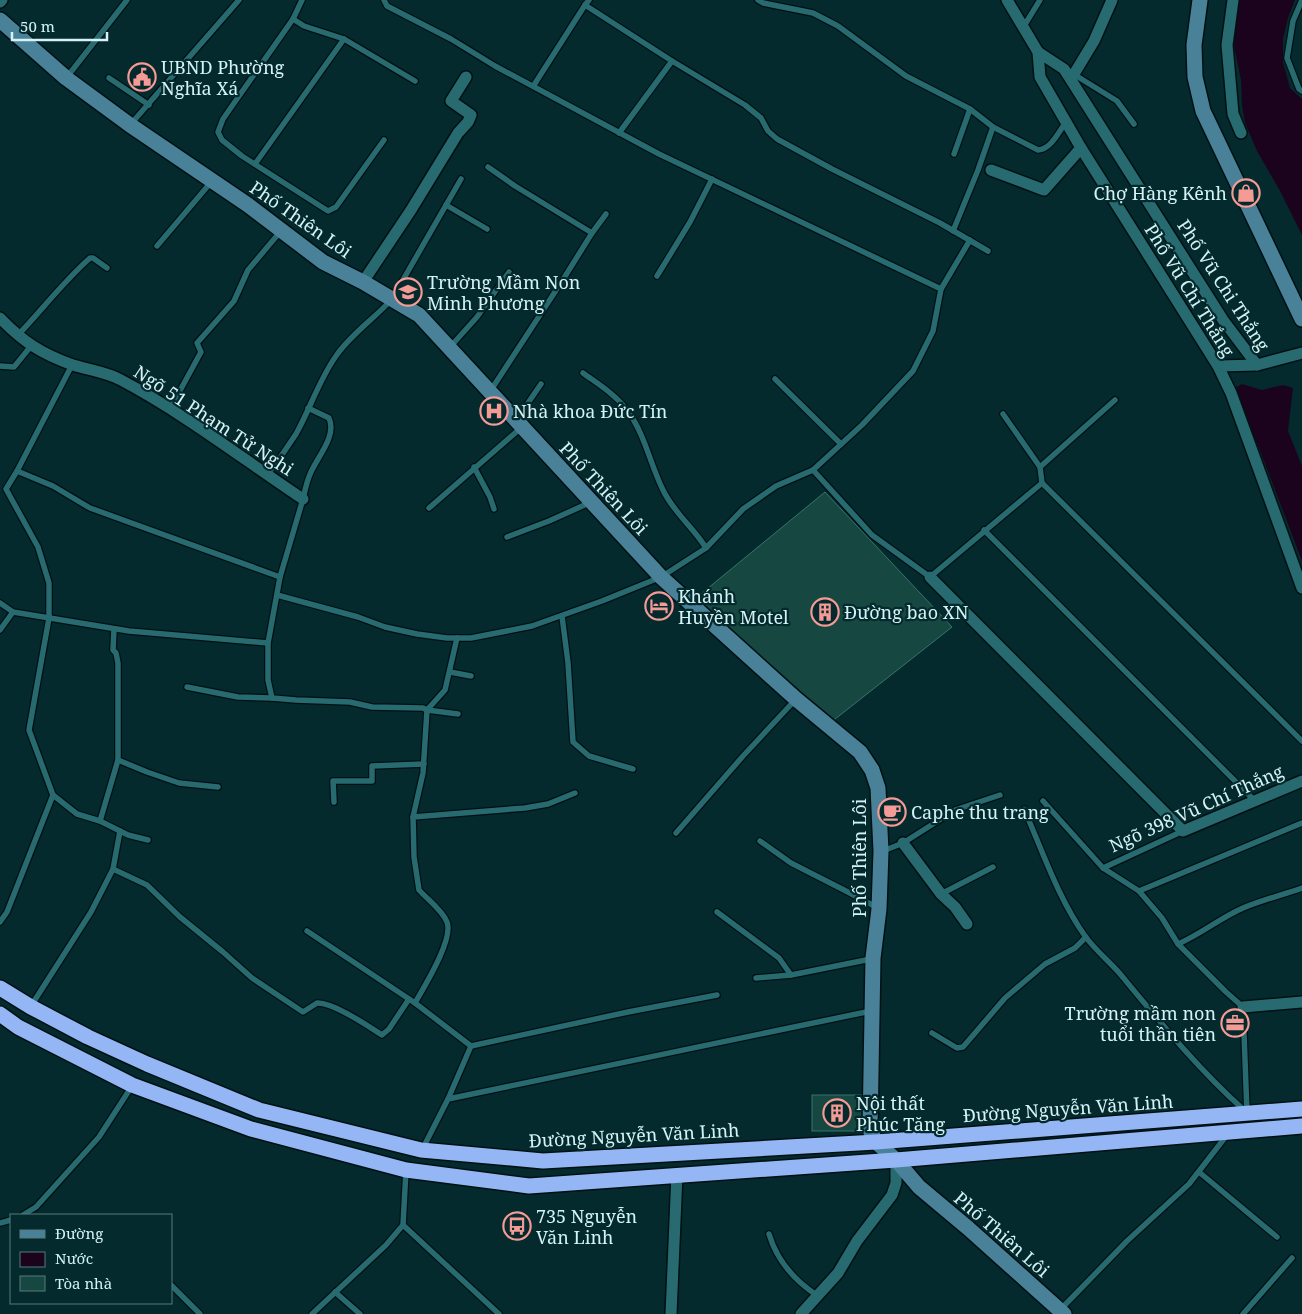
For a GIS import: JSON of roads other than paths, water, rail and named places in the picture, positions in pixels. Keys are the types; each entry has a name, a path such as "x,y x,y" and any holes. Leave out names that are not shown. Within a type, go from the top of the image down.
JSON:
{"highway":[{"name":"Đường Nguyễn Văn Linh","path":"0,988 31,1007 88,1037 147,1064 259,1110 422,1150 543,1161 876,1142 1302,1109"},
{"name":"Đường Nguyễn Văn Linh","path":"0,1014 18,1027 132,1085 251,1130 406,1170 529,1186 896,1160 1302,1126"}],"main road":[{"path":"1200,0 1194,45 1195,77 1203,111 1302,319"},
{"name":"Phố Thiên Lôi","path":"0,20 66,78 130,125 213,180 323,262 363,282 419,315 661,577 796,699 860,752 872,770 878,788 881,852 880,909 873,958 870,1130 876,1142 896,1160 918,1187 968,1228 1058,1312"}],"street":[{"name":"Phố Vũ Chí Thắng","path":"1007,0 1038,52 1040,77 1081,148 1218,366 1230,393 1302,588"},
{"path":"1073,77 1094,41 1112,0"},
{"path":"1233,0 1227,45 1233,114 1241,133"},
{"name":"Phố Vũ Chi Thắng","path":"1038,52 1073,77 1223,320 1257,365"},
{"path":"363,282 406,218 458,133 468,122 471,115 451,101 466,77"},
{"path":"991,170 1044,190 1081,148"},
{"name":"Ngõ 51 Phạm Tử Nghi","path":"0,318 17,336 31,346 72,365 118,379 170,409 303,498"},
{"path":"1257,365 1302,353"},
{"name":"Phố Vũ Chi Thắng","path":"1218,366 1257,365"},
{"path":"930,577 1183,831"},
{"name":"Ngõ 398 Vũ Chí Thắng","path":"1183,831 1302,781"},
{"path":"903,842 940,894 955,907 968,924"},
{"path":"1244,1007 1302,1002"},
{"path":"801,1314 838,1273 857,1241 892,1195 896,1183 896,1160"},
{"path":"671,1314 678,1174"}],"lane":[{"path":"66,78 127,0"},
{"path":"130,125 239,0"},
{"path":"302,0 293,19 223,120 218,132 222,140 255,164 322,208 328,210 336,207 384,140"},
{"path":"384,0 387,6 451,39 495,66 534,85 618,134 941,288"},
{"path":"758,0 763,3 813,13 838,26 906,76 970,109 993,126 1038,150 1049,146 1066,122"},
{"path":"1024,26 1040,0"},
{"path":"1302,0 1293,21 1287,58 1299,89 1302,90"},
{"path":"534,85 587,3 672,60 745,105 761,118 768,130 777,139 988,251"},
{"path":"293,19 304,26 344,39 415,81"},
{"path":"255,164 344,39"},
{"path":"618,134 672,60"},
{"path":"1073,77 1117,101 1134,124"},
{"path":"108,78 149,105"},
{"path":"954,154 970,109"},
{"path":"952,231 978,170 993,126"},
{"path":"488,167 515,186 592,233"},
{"path":"267,475 296,434 325,374 337,354 392,299 461,179"},
{"path":"657,276 690,222 712,179"},
{"path":"157,246 213,180"},
{"path":"446,205 487,229"},
{"path":"490,392 606,214"},
{"path":"170,409 201,352 201,348 197,343 234,301 248,270 282,231"},
{"path":"278,595 358,617 385,627 417,634 471,638 532,626 661,577 706,548 744,508 776,486 813,470 862,425 913,372 933,331 941,288 970,240"},
{"path":"17,336 51,301 68,278 90,258 93,258 107,268"},
{"path":"450,348 477,317 509,272"},
{"path":"0,366 14,367 31,346"},
{"path":"72,365 6,489 38,547 49,582 49,618 29,730 53,795 76,814 100,821 120,831 148,840"},
{"path":"583,373 612,394 627,410 639,431 663,491 674,507 699,535 706,548"},
{"path":"775,379 841,444"},
{"path":"429,508 474,467 502,446 519,424 541,384"},
{"path":"1040,467 1115,400"},
{"path":"272,698 268,680 268,643 280,577 310,473 322,453 332,425 329,418 308,408"},
{"path":"1003,414 1040,467 1042,483 1302,742"},
{"path":"474,467 490,497 494,509"},
{"path":"813,470 872,535 930,577 1042,483"},
{"path":"17,471 53,486 96,510 280,577"},
{"path":"507,537 591,502"},
{"path":"984,530 1254,800"},
{"path":"0,603 14,612 129,632 268,643"},
{"path":"0,630 14,612"},
{"path":"562,616 568,663 573,742 589,756 633,769"},
{"path":"100,821 118,760 118,663 116,652 113,650 114,629"},
{"path":"415,1003 436,966 448,934 448,924 444,916 417,886 413,817 424,764 427,710 445,690 457,638"},
{"path":"450,672 471,676"},
{"path":"187,687 238,698 350,702 372,707 423,708 458,714"},
{"path":"676,833 796,699"},
{"path":"118,760 179,783 218,787"},
{"path":"334,802 334,781 372,781 372,766 424,764"},
{"path":"413,817 525,808 555,802 575,793"},
{"path":"0,922 7,912 53,795"},
{"path":"881,852 903,842 956,810 1000,795"},
{"path":"1043,801 1103,868 1139,891 1162,918 1178,944 1244,1007 1247,1113"},
{"path":"1024,809 1062,899 1086,937 1160,1022 1247,1113"},
{"path":"1139,891 1302,823"},
{"path":"31,1007 91,912 114,870 120,831"},
{"name":"Ngõ 398 Vũ Chí Thắng","path":"1103,868 1183,831"},
{"path":"760,841 791,863 865,903 880,909"},
{"path":"940,894 993,867"},
{"path":"114,870 147,885 180,917 252,978 303,1012 317,1003 326,1004 349,1015 382,1035 389,1029 408,999"},
{"path":"1178,944 1243,908 1302,888"},
{"path":"717,912 779,958 791,975"},
{"path":"307,931 415,1003 471,1046 628,1012 717,996"},
{"path":"932,1033 957,1048 962,1047 1005,998 1045,964 1075,948 1086,937"},
{"path":"756,978 791,975 873,958"},
{"path":"448,1099 871,1011"},
{"path":"422,1150 448,1099 471,1046"},
{"path":"25,1214 36,1207 99,1137 132,1085"},
{"path":"1058,1312 1127,1241 1189,1184 1229,1132"},
{"path":"312,1314 386,1245 403,1225 406,1170"},
{"path":"1200,1172 1277,1237"},
{"path":"403,1225 499,1314"},
{"path":"769,1234 774,1248 786,1268 805,1287 818,1296"},
{"path":"1243,1314 1292,1258"},
{"path":"172,1286 200,1314"},
{"path":"335,1292 360,1314"}],"water":[{"path":"1238,0 1295,0 1283,39 1283,62 1290,88 1302,99 1302,235 1257,151 1245,123 1241,80 1234,46"},
{"path":"1242,384 1262,390 1283,385 1293,388 1288,431 1302,466 1302,561 1261,453 1233,389"}],"place":[{"name":"UBND Phường Nghĩa Xá","path":"142,77"},
{"name":"Chợ Hàng Kênh","path":"1246,193"},
{"name":"Trường Mầm Non Minh Phương","path":"408,292"},
{"name":"Nhà khoa Đức Tín","path":"494,411"},
{"name":"Khánh Huyền Motel","path":"659,606"},
{"name":"Đường bao XN","path":"825,612"},
{"name":"Caphe thu trang","path":"892,812"},
{"name":"Trường mầm non tuổi thần tiên","path":"1235,1023"},
{"name":"Nội thất Phúc Tăng","path":"837,1113"},
{"name":"735 Nguyễn Văn Linh","path":"517,1226"}]}
